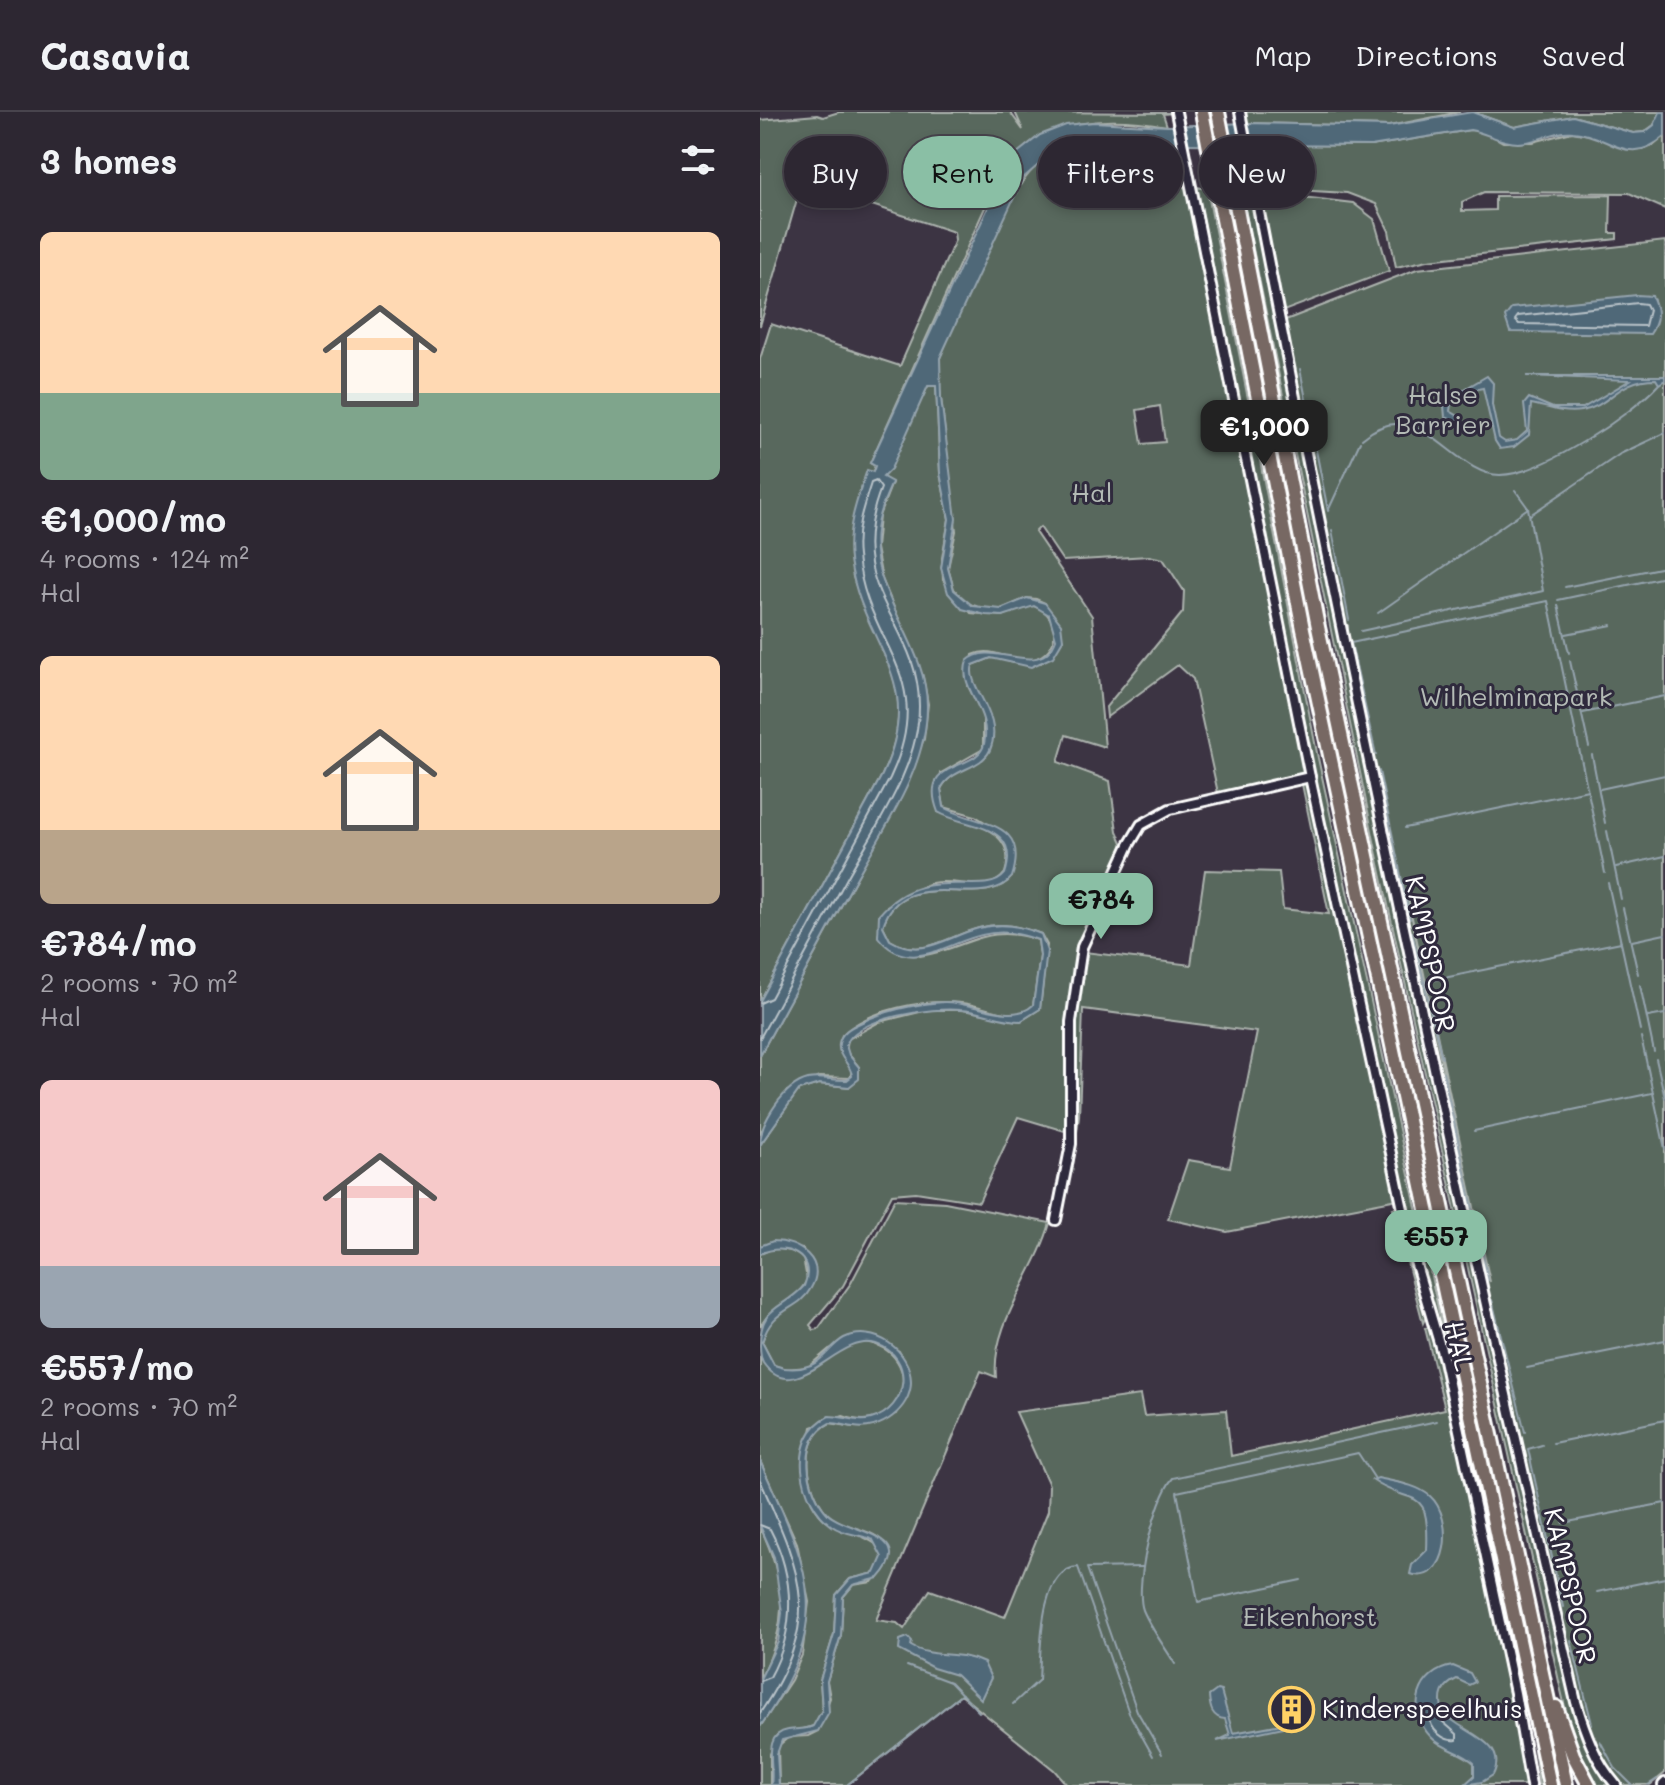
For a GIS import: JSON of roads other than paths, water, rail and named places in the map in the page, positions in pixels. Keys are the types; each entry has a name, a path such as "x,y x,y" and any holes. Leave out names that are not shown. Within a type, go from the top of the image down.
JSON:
{"highway":[{"path":"1203,114 1333,775 1550,1785"},
{"path":"1218,115 1318,627 1566,1785"},
{"path":"1537,1651 1573,1755 1589,1785"}],"street":[{"name":"HAL","path":"1176,114 1310,777 1412,1251 1444,1360 1515,1693 1531,1785"},
{"name":"KAMPSPOOR","path":"1241,116 1320,528 1478,1278 1576,1702 1598,1759 1616,1785"},
{"path":"1056,1220 1072,1135 1071,1022 1082,947 1129,845 1141,825 1170,809 1310,777"}],"water":[{"path":"1472,112 1514,127 1573,116 1633,133 1645,132 1654,125 1660,112 1665,112 1665,136 1640,150 1619,148 1573,132 1518,143 1470,130 1371,146 1315,145 1315,136 1199,136 1199,144 1183,144 1183,136 1039,136 1066,125 1094,122 1167,126 1246,123 1389,126"},
{"path":"1038,137 1038,165 1022,180 1022,149"},
{"path":"988,208 1009,208 940,358 941,398 956,519 948,568 954,590 973,606 1001,609 1027,598 1045,603 1061,624 1063,640 1053,657 1031,667 991,658 973,665 974,682 993,725 990,750 980,762 952,777 941,789 944,807 997,827 1007,834 1014,844 1016,858 1012,877 999,887 983,891 925,892 907,896 893,907 883,926 890,940 913,948 995,925 1018,927 1041,934 1047,951 1040,1009 1021,1021 948,1009 915,1012 864,1027 846,1045 849,1055 859,1067 859,1079 849,1087 819,1084 799,1090 760,1145 769,1116 790,1089 808,1079 847,1080 852,1076 840,1053 839,1043 844,1033 853,1026 890,1011 933,1003 954,1003 1003,1013 1024,1011 1033,1005 1040,956 1038,940 1010,933 989,933 915,956 890,948 878,937 879,915 897,899 915,889 933,885 983,884 996,881 1005,874 1008,857 1006,845 988,830 938,812 935,783 942,774 979,753 984,744 983,720 967,681 967,661 989,653 1028,659 1039,657 1049,651 1056,639 1049,615 1034,606 1003,616 986,615 962,609 948,593 941,568 949,519 940,473 936,386 928,386 891,469 883,477 892,482 880,512 875,541 878,565 886,589 917,658 924,682 927,707 920,754 901,799 760,1055 760,1001 882,775 894,741 898,712 895,687 857,590 850,560 851,526 867,470 873,472 875,466 870,463"},
{"path":"1652,296 1654,301 1656,320 1650,334 1510,332 1505,317 1512,308"},
{"path":"1487,376 1493,383 1492,405 1499,438 1505,442 1517,440 1527,431 1524,404 1529,398 1553,408 1583,408 1630,380 1526,376 1665,376 1665,380 1659,384 1656,379 1632,383 1600,404 1581,411 1561,411 1531,404 1529,435 1514,447 1500,449 1495,441 1483,388 1468,391 1451,404 1450,411 1460,417 1458,422 1445,417 1444,406 1456,394"},
{"path":"773,1241 800,1248 813,1261 815,1269 815,1278 806,1296 779,1315 767,1330 762,1342 774,1365 792,1369 806,1367 820,1360 844,1338 867,1334 898,1350 905,1360 911,1382 906,1401 892,1416 864,1428 830,1423 813,1441 809,1453 808,1466 814,1492 828,1514 876,1536 886,1543 891,1552 889,1563 879,1578 853,1585 843,1597 841,1635 827,1681 829,1712 818,1731 782,1740 777,1754 779,1785 771,1785 771,1752 775,1738 788,1730 813,1726 822,1710 820,1680 834,1634 836,1595 850,1579 875,1573 882,1557 873,1540 832,1526 811,1502 802,1470 807,1438 816,1425 829,1416 866,1420 883,1413 893,1405 899,1394 902,1371 889,1351 876,1344 862,1343 803,1374 789,1378 776,1375 763,1363 760,1345 764,1322 768,1315 804,1286 807,1275 806,1266 796,1254 779,1250 760,1254 760,1246"},
{"path":"760,1461 802,1565 807,1595 807,1624 799,1655 784,1689 760,1727 760,1679 778,1642 782,1613 774,1557 760,1526"},
{"path":"1378,1478 1418,1489 1430,1496 1438,1506 1443,1519 1444,1548 1433,1570 1423,1575 1410,1574 1412,1565 1427,1550 1427,1528 1421,1505 1372,1480"},
{"path":"908,1637 912,1641 911,1646 919,1650 984,1663 991,1678 981,1699 956,1675 933,1668 899,1650 900,1640"},
{"path":"1453,1666 1470,1673 1475,1682 1469,1685 1457,1679 1445,1688 1441,1696 1443,1712 1489,1745 1495,1754 1493,1775 1482,1782 1464,1785 1474,1776 1474,1763 1431,1737 1419,1716 1417,1705 1424,1684 1441,1669"},
{"path":"1217,1690 1221,1691 1233,1733 1287,1723 1288,1726 1217,1741 1230,1735 1225,1719 1217,1717 1211,1708 1209,1696"}],"waterway":[{"path":"1300,369 1328,511 1360,442"},
{"path":"1362,439 1382,426 1401,424 1418,429 1483,471 1500,475 1517,472 1561,454 1607,427 1658,385"},
{"path":"1530,515 1620,454 1665,433"},
{"path":"1361,631 1543,591 1528,508 1515,490"},
{"path":"1378,613 1528,508"},
{"path":"1332,530 1349,620"},
{"path":"1565,587 1665,567"},
{"path":"1558,600 1665,577"},
{"path":"1376,755 1351,643 1548,601 1605,873"},
{"path":"1558,605 1569,653"},
{"path":"1566,634 1612,625"},
{"path":"1570,661 1589,747"},
{"path":"1583,713 1665,696"},
{"path":"1592,755 1605,823"},
{"path":"1379,771 1410,919"},
{"path":"1600,789 1665,775"},
{"path":"1405,828 1588,790"},
{"path":"1607,831 1621,899"},
{"path":"1616,867 1665,856"},
{"path":"1608,883 1640,1030"},
{"path":"1623,908 1638,974"},
{"path":"1412,932 1442,1058"},
{"path":"1632,941 1665,934"},
{"path":"1424,982 1621,942"},
{"path":"1640,985 1654,1052"},
{"path":"1648,1017 1665,1014"},
{"path":"1641,1037 1665,1149"},
{"path":"1656,1059 1665,1098"},
{"path":"1443,1072 1473,1209"},
{"path":"1474,1131 1652,1093"},
{"path":"1475,1220 1479,1235"},
{"path":"1482,1251 1488,1280"},
{"path":"1492,1300 1525,1432"},
{"path":"1527,1368 1665,1340"},
{"path":"1553,1443 1665,1420"},
{"path":"1175,1664 1146,1617 1141,1598 1141,1582 1153,1522 1173,1478 1437,1421"},
{"path":"1542,1445 1528,1449 1563,1607"},
{"path":"1301,1580 1198,1602 1177,1492 1358,1453 1375,1479"},
{"path":"1563,1523 1665,1503"},
{"path":"1013,1704 1039,1680 1044,1614 1055,1582 1065,1571 1078,1567 1129,1713 1153,1756"},
{"path":"1143,1567 1087,1568 1137,1711 1162,1754"},
{"path":"1597,1592 1665,1578"},
{"path":"1571,1640 1592,1724"},
{"path":"907,1666 950,1682 979,1712"},
{"path":"847,1785 962,1694"},
{"path":"1600,1741 1615,1768 1632,1785"},
{"path":"1648,1785 1657,1779"}],"place":[{"name":"Kinderspeelhuis","path":"1291,1709"}],"park label":[{"name":"Halse Barrier","path":"1443,410"},
{"name":"Hal","path":"1092,493"},
{"name":"Wilhelminapark","path":"1516,697"},
{"name":"Eikenhorst","path":"1310,1617"}]}
